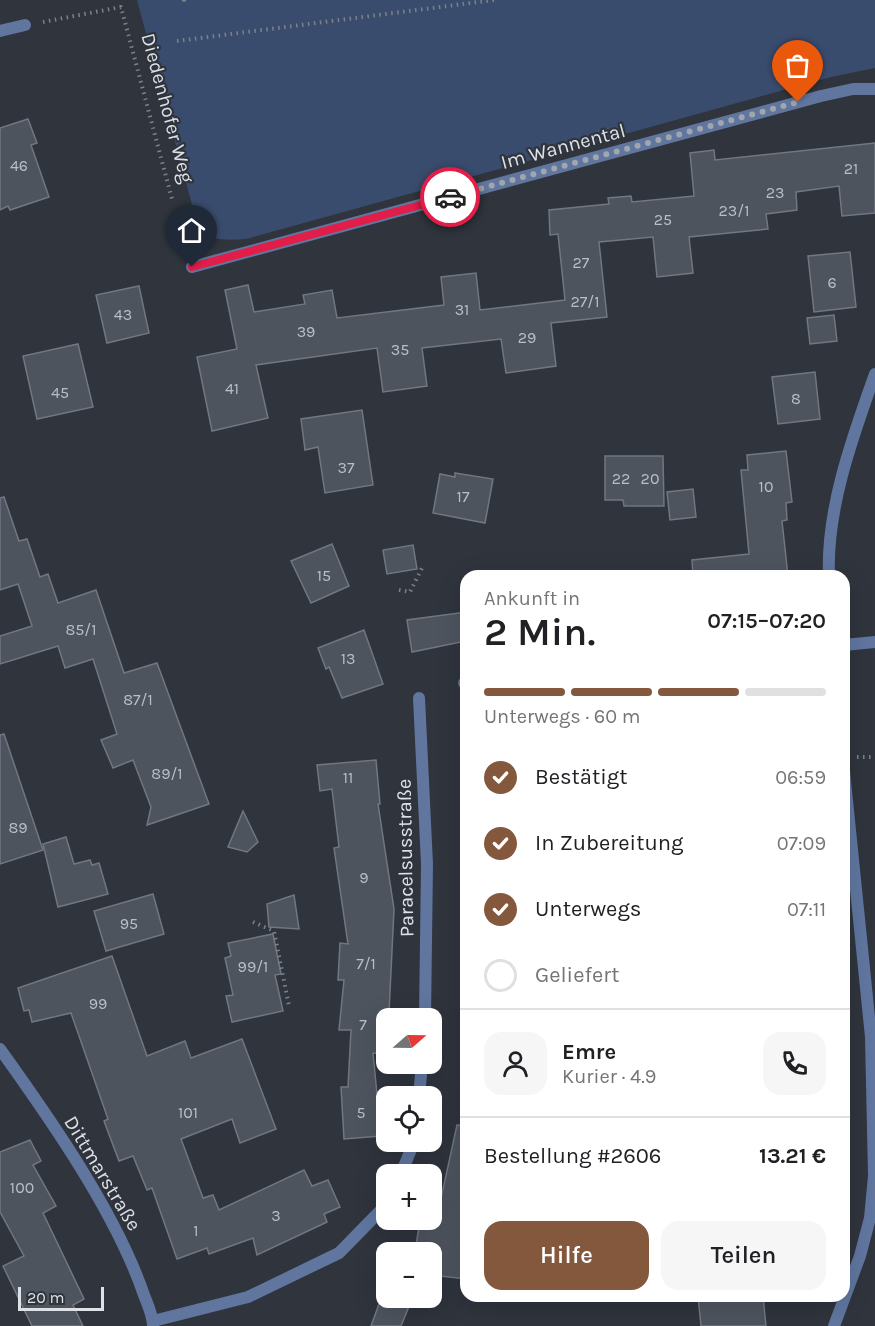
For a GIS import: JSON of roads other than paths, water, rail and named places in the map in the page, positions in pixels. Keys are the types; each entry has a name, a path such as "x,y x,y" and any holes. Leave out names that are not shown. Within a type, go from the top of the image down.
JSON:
{"street":[{"path":"0,31 25,25"},
{"name":"Im Wannental","path":"192,267 821,96 853,89 875,89"},
{"path":"830,570 838,497 852,437 875,374"},
{"path":"850,644 875,642"},
{"name":"Paracelsusstraße","path":"419,698 427,864 425,1008"},
{"path":"850,826 873,1037 874,1176 870,1218 850,1283"},
{"name":"Dittmarstraße","path":"0,1049 34,1096 100,1203 134,1266 153,1323"},
{"path":"153,1323 248,1297 339,1253 376,1214"},
{"path":"834,1326 843,1302"}]}
